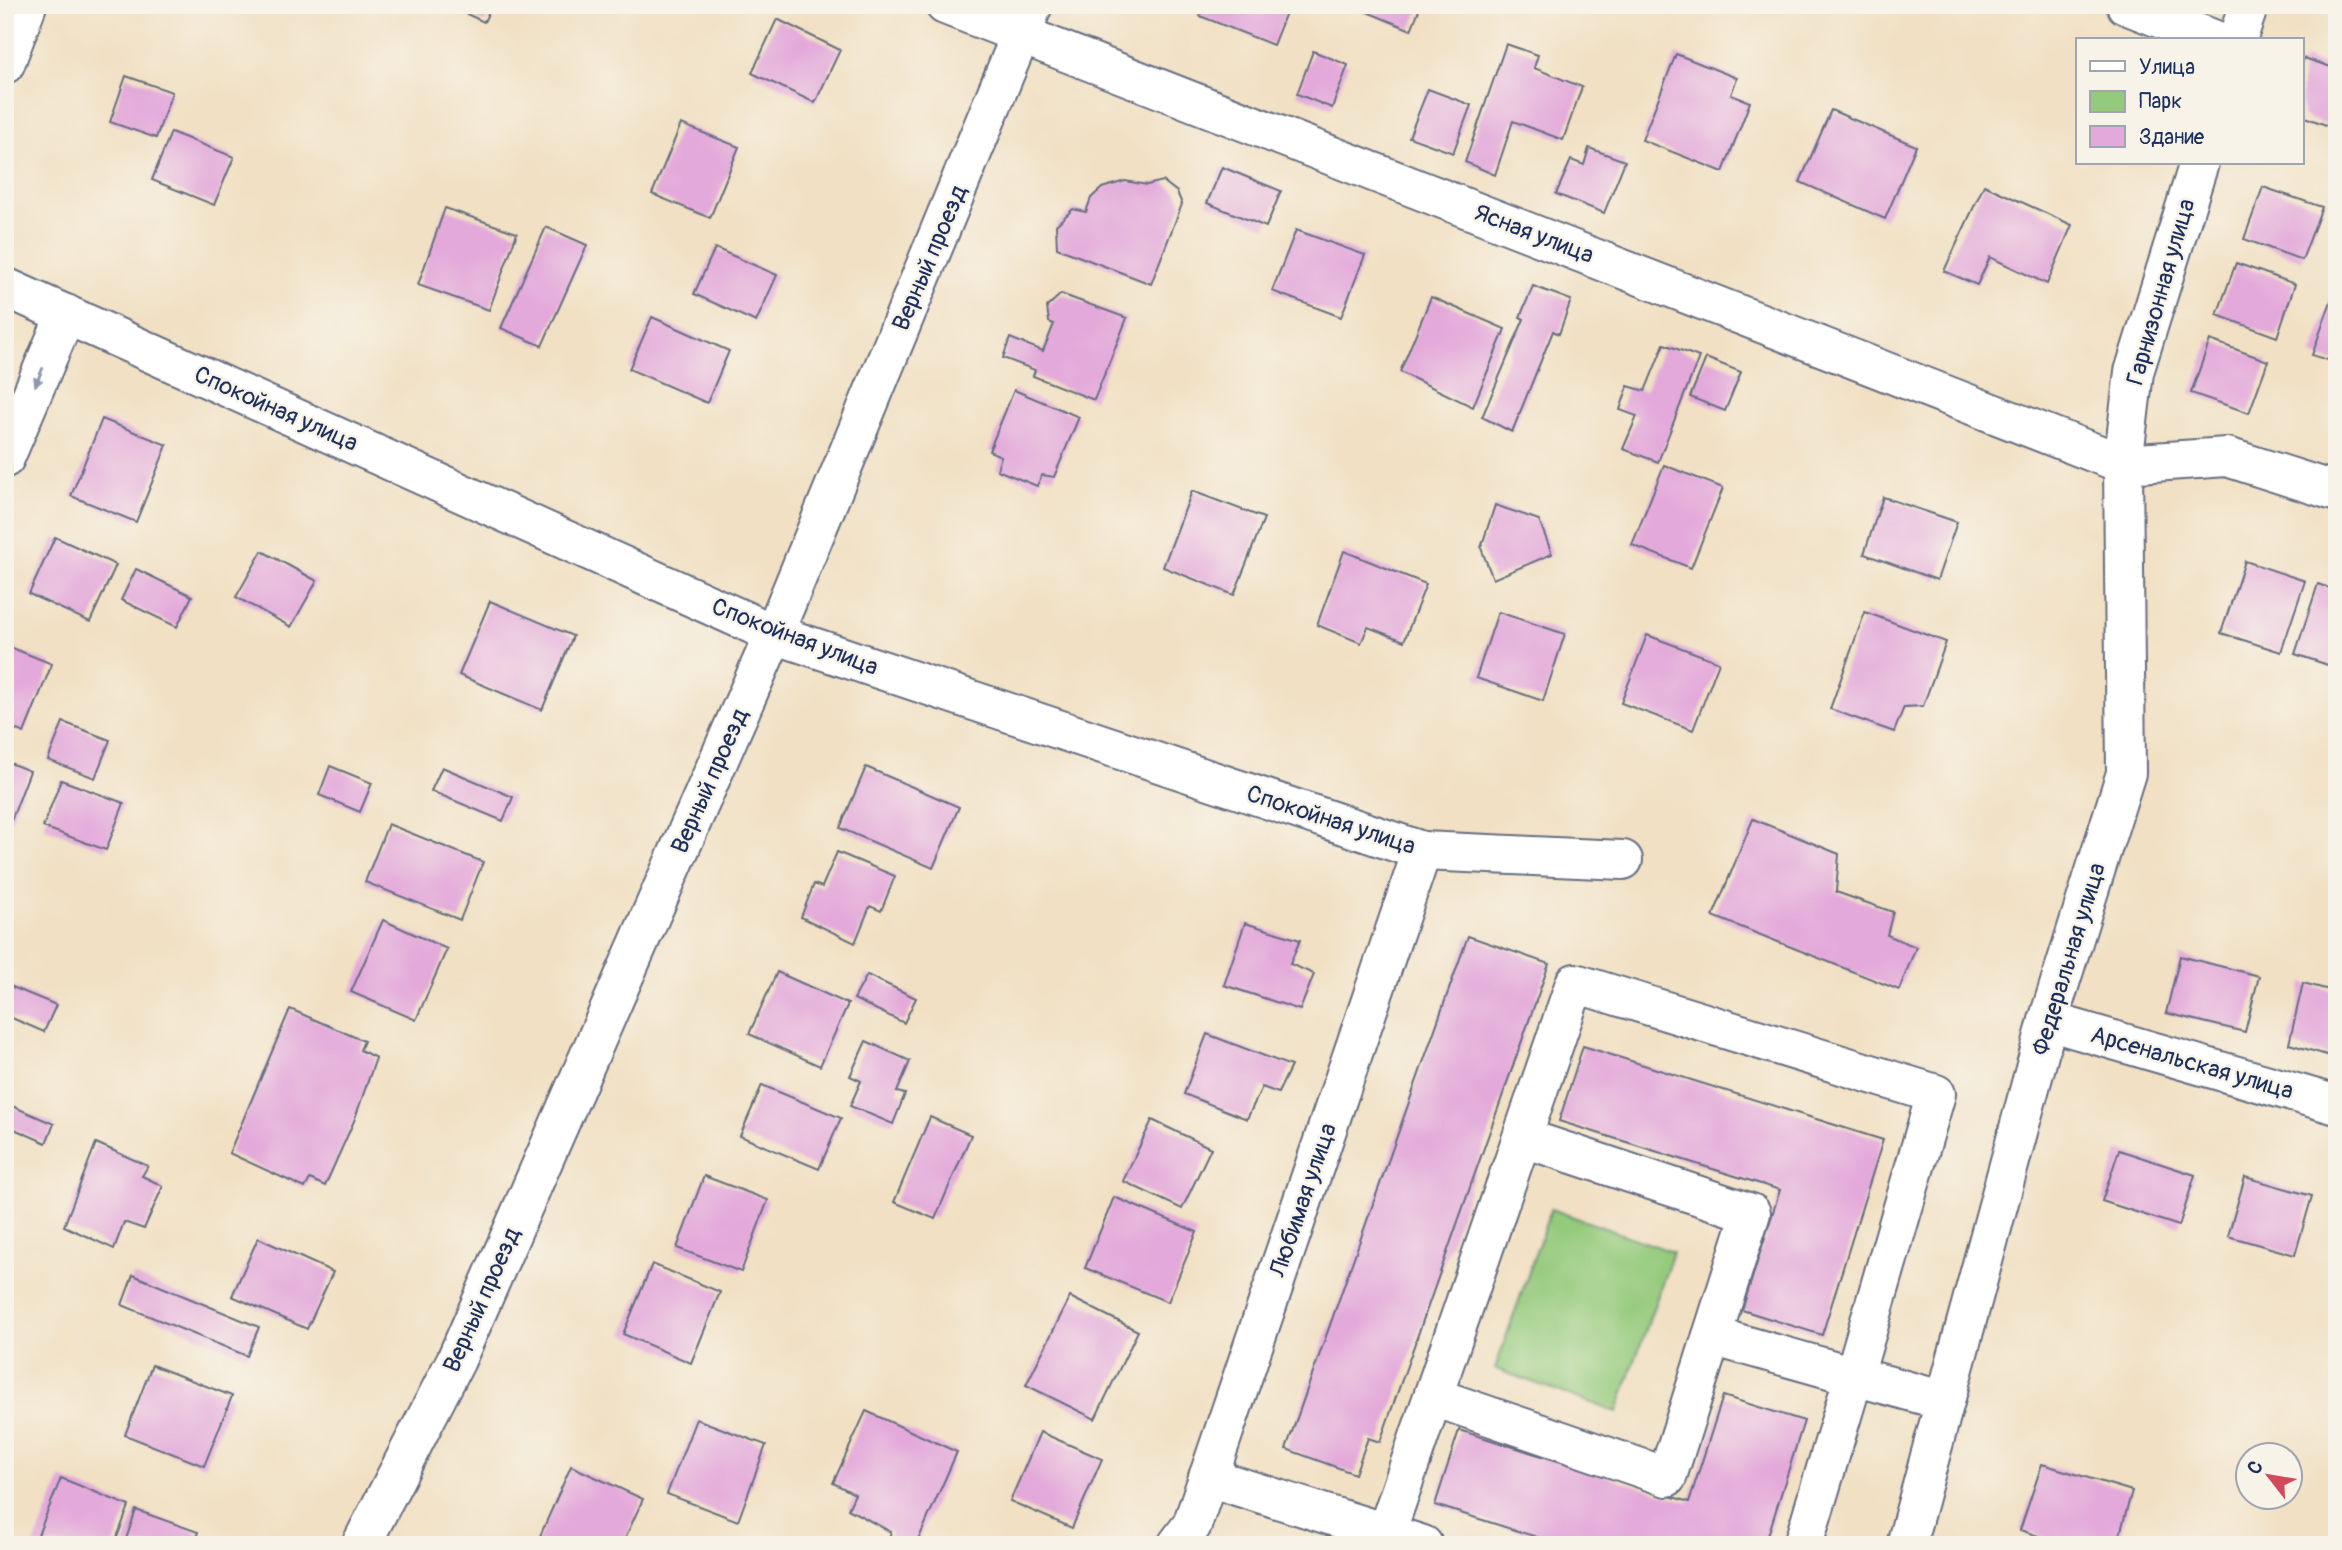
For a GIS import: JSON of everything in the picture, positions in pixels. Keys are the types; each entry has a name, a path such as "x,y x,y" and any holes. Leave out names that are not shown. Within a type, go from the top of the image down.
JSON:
{"street":[{"path":"5,64 27,5"},
{"name":"Ясная улица","path":"945,5 1028,20 2123,464"},
{"path":"2126,5 2210,38"},
{"path":"2238,38 2249,5"},
{"name":"Верный проезд","path":"362,1545 456,1360 774,634 1028,20"},
{"name":"Гарнизонная улица","path":"2123,464 2134,372 2199,164"},
{"name":"Спокойная улица","path":"5,287 774,634 1422,851 1623,860"},
{"path":"5,458 66,314"},
{"path":"2123,464 2227,457 2337,492"},
{"name":"Федеральная улица","path":"1906,1545 2048,1021 2126,773 2123,464"},
{"name":"Любимая улица","path":"1177,1545 1192,1525 1422,851"},
{"path":"1386,1532 1576,983 1936,1094 1803,1545"},
{"name":"Арсенальская улица","path":"2048,1021 2337,1105"},
{"path":"1434,1397 1667,1477 1751,1213 1524,1138"},
{"path":"1712,1336 1945,1401"},
{"path":"1208,1477 1423,1545"}],"green space":[{"path":"1551,1209 1673,1252 1617,1412 1495,1369"}],"building":[{"path":"447,5 492,5 484,22"},
{"path":"1204,5 1289,5 1273,45 1200,16"},
{"path":"1350,5 1421,5 1411,30"},
{"path":"777,19 840,50 815,103 752,73"},
{"path":"1506,44 1538,55 1534,68 1582,87 1563,140 1513,121 1495,175 1465,162"},
{"path":"1313,51 1348,65 1332,108 1297,94"},
{"path":"1676,54 1737,78 1731,95 1750,102 1723,172 1642,140"},
{"path":"2304,58 2337,69 2337,129 2304,117"},
{"path":"126,76 172,92 156,138 110,122"},
{"path":"1428,89 1471,105 1453,153 1409,137"},
{"path":"1831,110 1916,146 1885,219 1800,182"},
{"path":"681,124 739,147 710,218 652,194"},
{"path":"171,132 234,157 214,205 152,180"},
{"path":"1589,148 1625,161 1604,213 1556,194 1571,160 1584,165"},
{"path":"1222,167 1281,191 1266,227 1207,203"},
{"path":"1125,181 1147,185 1163,181 1177,192 1182,204 1151,284 1057,248 1056,225 1073,209 1086,212 1091,198 1102,188"},
{"path":"1984,185 2072,225 2047,284 1990,257 1977,285 1944,271"},
{"path":"2263,187 2322,207 2302,260 2244,239"},
{"path":"445,208 517,233 489,310 418,285"},
{"path":"546,227 587,245 542,346 501,328"},
{"path":"1296,230 1365,255 1341,317 1272,291"},
{"path":"715,248 777,275 756,322 694,294"},
{"path":"2236,263 2295,284 2277,337 2217,315"},
{"path":"2337,284 2337,363 2312,355"},
{"path":"1533,286 1571,300 1559,334 1553,331 1512,432 1482,417 1524,319 1520,317"},
{"path":"1061,294 1127,318 1094,400 1033,376 1035,370 1003,358 1010,338 1043,351 1054,324 1049,322 1047,307"},
{"path":"1431,297 1505,329 1473,407 1400,372"},
{"path":"652,317 729,351 707,403 629,369"},
{"path":"2210,340 2268,361 2249,413 2191,393"},
{"path":"1664,344 1699,357 1658,462 1623,449 1637,416 1620,410 1628,386 1645,391"},
{"path":"1706,358 1741,372 1725,411 1690,397"},
{"path":"1014,390 1079,417 1054,477 1042,475 1037,486 997,470 1001,456 989,451"},
{"path":"102,419 167,445 136,522 71,496"},
{"path":"1664,465 1723,488 1691,568 1632,545"},
{"path":"1192,491 1264,518 1234,595 1163,567"},
{"path":"1883,497 1957,522 1937,580 1864,554"},
{"path":"1495,505 1539,520 1552,554 1493,579 1481,548"},
{"path":"55,537 116,565 90,622 29,594"},
{"path":"262,551 317,581 291,627 236,597"},
{"path":"1344,551 1426,584 1404,641 1368,627 1361,643 1317,625"},
{"path":"2245,561 2305,581 2281,652 2221,633"},
{"path":"136,569 192,596 177,627 121,600"},
{"path":"2318,584 2337,591 2337,668 2295,654"},
{"path":"490,601 573,636 542,710 459,675"},
{"path":"1498,612 1565,634 1543,701 1476,678"},
{"path":"1865,612 1946,642 1923,706 1904,707 1894,732 1830,709"},
{"path":"1647,635 1719,662 1693,730 1621,703"},
{"path":"5,645 52,664 24,733 5,725"},
{"path":"63,722 110,740 95,778 48,760"},
{"path":"5,761 30,771 11,821 5,819"},
{"path":"330,766 372,783 360,812 319,795"},
{"path":"442,767 513,797 503,821 431,791"},
{"path":"866,767 959,807 933,868 840,828"},
{"path":"61,780 124,803 106,850 43,827"},
{"path":"1753,819 1839,854 1836,892 1893,912 1887,935 1916,947 1899,990 1713,916"},
{"path":"388,824 483,862 460,920 365,882"},
{"path":"837,852 895,876 881,911 870,906 855,943 801,917 814,884 822,887"},
{"path":"383,920 447,949 416,1020 351,992"},
{"path":"1245,923 1300,940 1290,964 1314,974 1300,1010 1224,985"},
{"path":"1468,936 1549,964 1380,1442 1368,1438 1355,1474 1286,1449"},
{"path":"2180,956 2259,976 2245,1032 2166,1013"},
{"path":"777,972 848,1004 820,1066 749,1034"},
{"path":"867,975 916,998 904,1023 854,999"},
{"path":"2303,983 2337,992 2337,1058 2289,1044"},
{"path":"5,984 56,1005 44,1032 5,1015"},
{"path":"290,1009 364,1041 360,1050 376,1058 354,1121 325,1186 310,1179 305,1188 229,1153"},
{"path":"1207,1034 1291,1066 1278,1093 1262,1087 1247,1119 1184,1094"},
{"path":"866,1041 910,1061 897,1092 905,1094 893,1124 850,1106 861,1081 850,1076"},
{"path":"1583,1046 1883,1140 1822,1335 1742,1310 1780,1190 1559,1121"},
{"path":"762,1085 841,1118 819,1169 740,1136"},
{"path":"5,1103 54,1124 46,1143 5,1125"},
{"path":"930,1117 971,1135 935,1219 894,1202"},
{"path":"1152,1120 1211,1148 1182,1209 1123,1181"},
{"path":"96,1143 148,1166 142,1176 163,1186 144,1229 124,1222 114,1249 64,1226"},
{"path":"2119,1150 2195,1175 2179,1226 2102,1201"},
{"path":"704,1176 768,1200 741,1272 677,1248"},
{"path":"2245,1177 2312,1196 2295,1255 2228,1236"},
{"path":"1114,1197 1197,1232 1168,1302 1085,1268"},
{"path":"258,1238 333,1272 307,1329 232,1296"},
{"path":"652,1264 720,1292 691,1363 623,1334"},
{"path":"133,1275 259,1327 247,1356 122,1305"},
{"path":"1070,1297 1138,1331 1095,1419 1026,1385"},
{"path":"152,1365 232,1396 204,1466 125,1435"},
{"path":"1723,1396 1804,1421 1765,1545 1562,1545 1435,1505 1459,1430 1689,1502"},
{"path":"866,1411 957,1452 916,1545 886,1545 891,1532 848,1509 855,1494 833,1483"},
{"path":"696,1419 766,1445 738,1521 667,1494"},
{"path":"1040,1432 1102,1459 1072,1528 1010,1501"},
{"path":"2042,1464 2132,1491 2117,1545 2049,1545 2051,1540 2020,1530"},
{"path":"571,1466 643,1499 622,1545 536,1545"},
{"path":"61,1478 129,1506 114,1545 34,1545"},
{"path":"136,1510 198,1532 193,1545 124,1545"}]}
